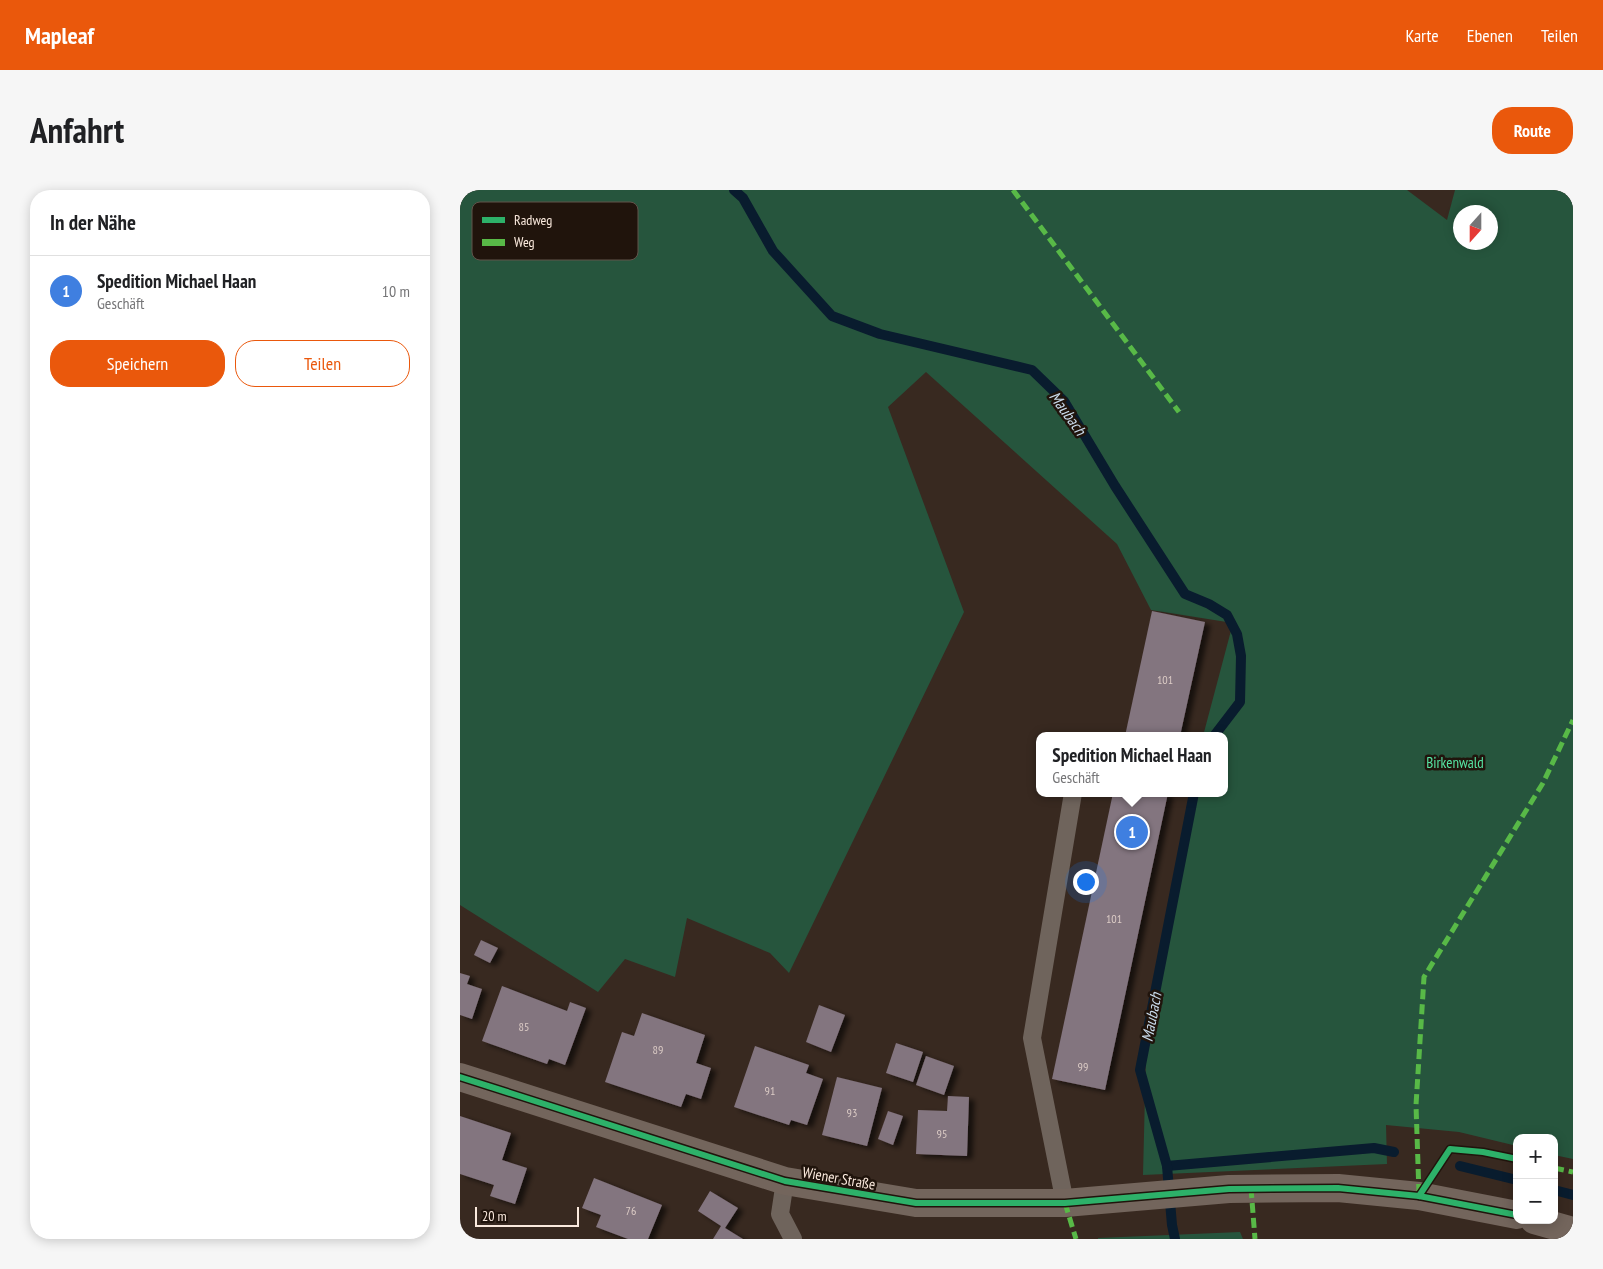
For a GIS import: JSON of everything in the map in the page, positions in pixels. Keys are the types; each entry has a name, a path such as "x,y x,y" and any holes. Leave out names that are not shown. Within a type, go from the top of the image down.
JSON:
{"street":[{"name":"Wiener Straße","path":"460,1077 785,1181 916,1203 1065,1202 1229,1189 1338,1188 1419,1196 1513,1214"},
{"path":"1548,1224 1573,1231"}],"lane":[{"path":"1065,1202 1032,1038 1072,797"},
{"path":"785,1181 780,1214 793,1239"}],"green space":[{"name":"Birkenwald","path":"460,190 1407,190 1447,220 1455,190 1573,190 1573,1159 1558,1156 1558,1134 1513,1134 1513,1145 1459,1132 1386,1125 1387,1164 1143,1175 1147,1013 1189,797 1228,797 1228,732 1204,732 1233,623 1151,610 1117,544 926,372 888,407 964,612 789,973 770,953 687,918 675,977 625,959 598,992 460,905"},
{"path":"1240,1232 1243,1239 1098,1239 1098,1238"}],"building":[{"path":"1152,611 1205,622 1181,732 1126,732"},
{"path":"1112,797 1167,797 1105,1090 1052,1079"},
{"path":"481,940 498,948 490,963 474,955"},
{"path":"460,973 470,976 467,984 482,989 472,1019 460,1015"},
{"path":"502,986 567,1011 570,1002 586,1008 565,1065 549,1059 547,1064 482,1041"},
{"path":"819,1005 845,1015 831,1052 806,1042"},
{"path":"642,1013 705,1035 696,1063 711,1068 701,1099 686,1094 681,1107 605,1082 622,1032 634,1036"},
{"path":"896,1043 923,1052 913,1082 886,1073"},
{"path":"755,1046 809,1065 806,1073 823,1079 807,1125 791,1120 789,1125 734,1107"},
{"path":"926,1056 954,1066 944,1095 916,1085"},
{"path":"837,1077 882,1088 867,1146 822,1135"},
{"path":"948,1096 969,1097 967,1156 916,1154 918,1110 947,1111"},
{"path":"888,1111 903,1116 893,1145 878,1139"},
{"path":"460,1116 511,1133 502,1160 527,1168 515,1204 490,1196 494,1185 460,1174"},
{"path":"594,1178 662,1205 648,1239 628,1239 596,1227 601,1215 582,1208"},
{"path":"710,1191 738,1208 725,1228 743,1239 713,1239 721,1226 698,1211"}],"waterway":[{"name":"Maubach","path":"734,190 743,198 773,251 832,316 880,334 1032,370 1064,401 1115,486 1185,594 1209,604 1227,615 1237,634 1241,656 1240,702 1217,732"},
{"name":"Maubach","path":"1175,1239 1167,1166 1140,1070 1193,797"},
{"path":"1167,1166 1374,1148 1394,1152"},
{"path":"1460,1166 1513,1179"},
{"path":"1558,1191 1573,1195"}],"marked path":[{"path":"1013,190 1179,412"},
{"path":"1419,1194 1416,1105 1424,977 1543,783 1573,720"},
{"path":"1558,1169 1573,1172"},
{"path":"1251,1188 1255,1239"},
{"path":"1065,1203 1076,1239"}],"cycle path":[{"path":"460,1077 785,1181 916,1203 1065,1203 1229,1189 1338,1188 1419,1196 1513,1214"},
{"path":"1419,1196 1450,1149 1483,1152 1513,1158"}],"place":[{"name":"Spedition Michael Haan","path":"1132,832"}]}
